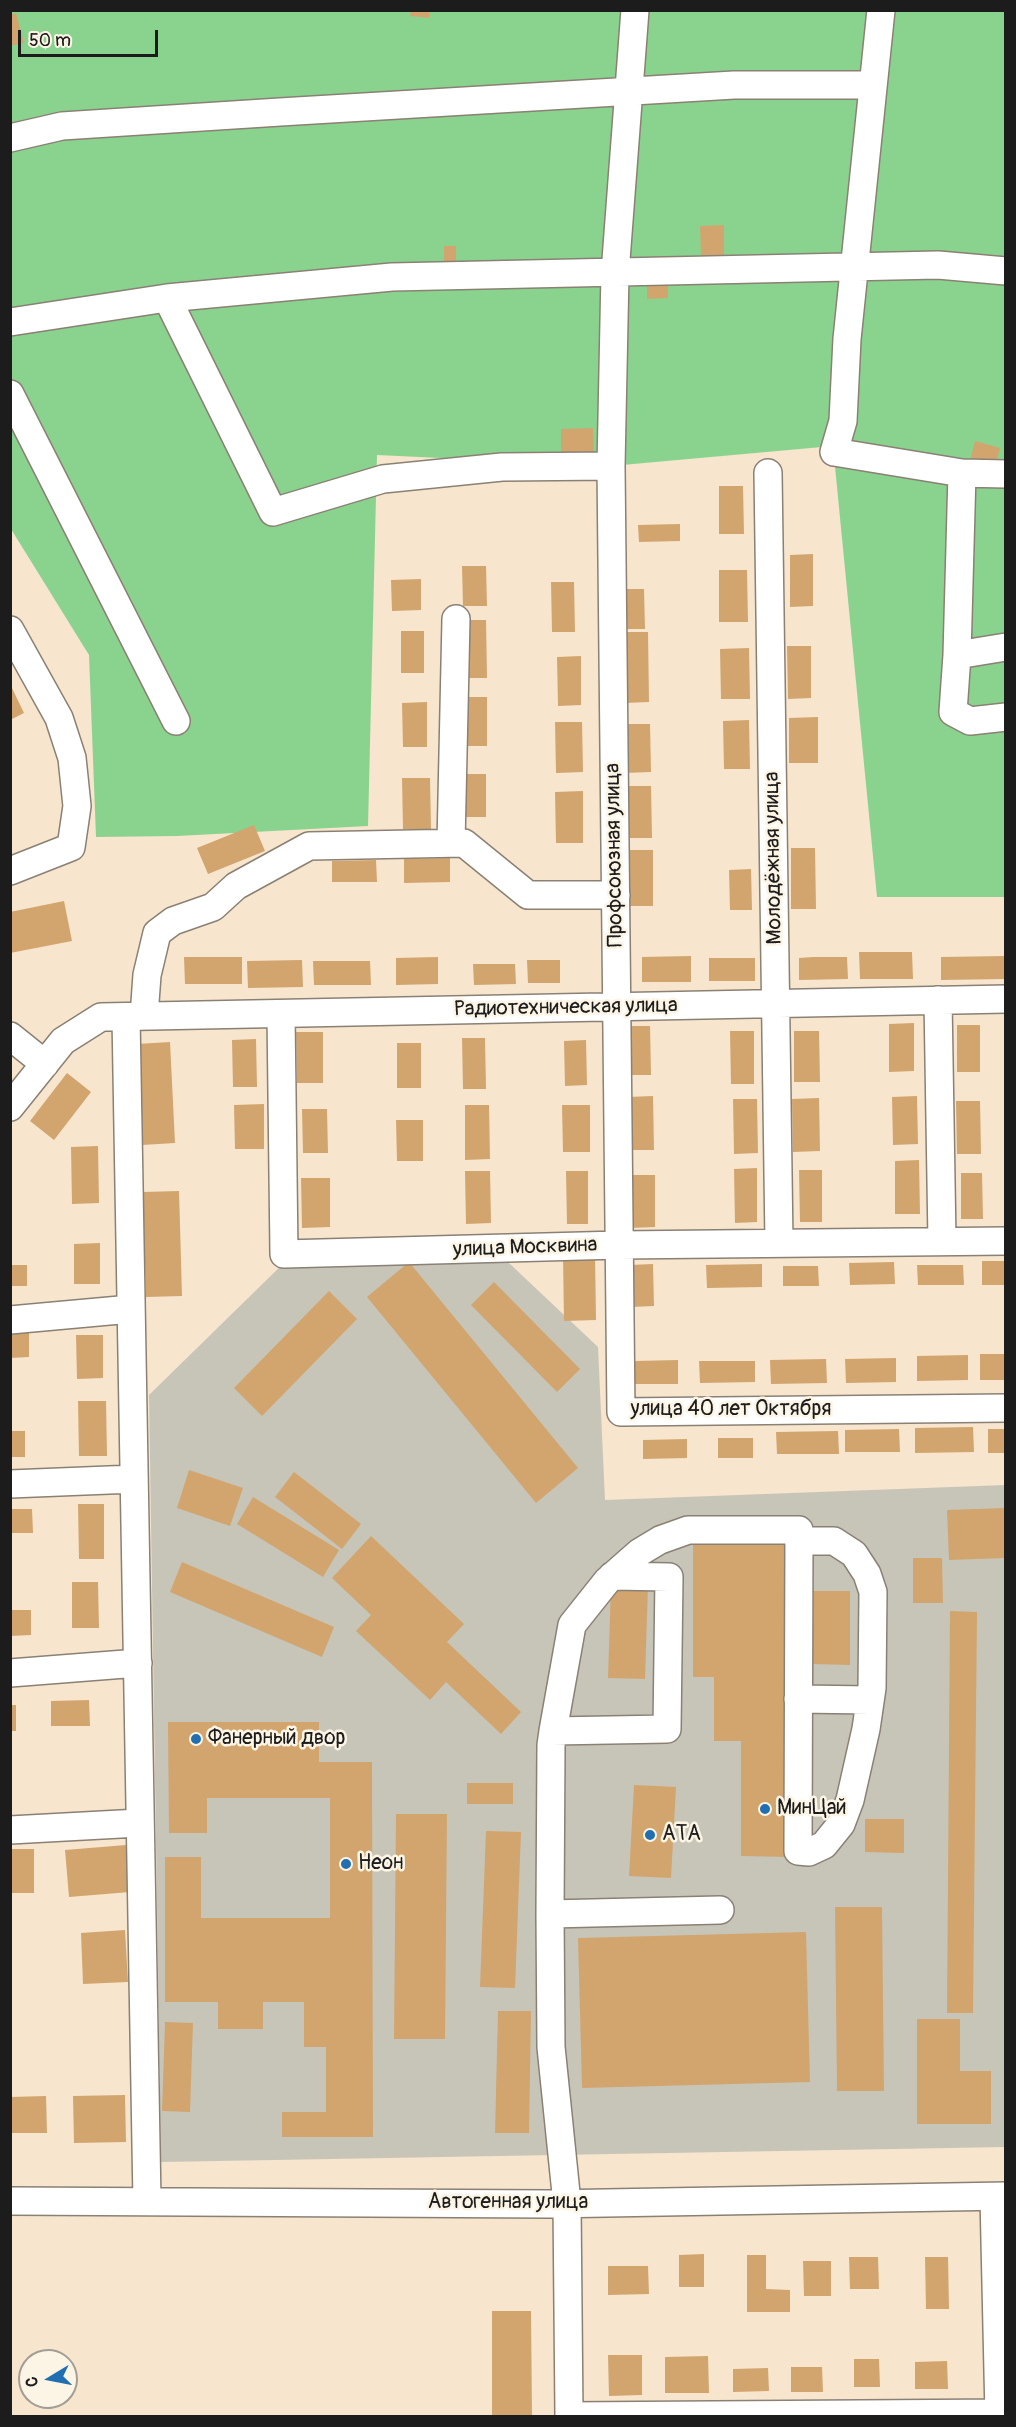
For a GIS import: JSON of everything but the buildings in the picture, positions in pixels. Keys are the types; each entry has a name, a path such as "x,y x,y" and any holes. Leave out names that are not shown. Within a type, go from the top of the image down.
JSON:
{"street":[{"name":"Профсоюзная улица","path":"619,1245 612,466 615,273 634,10"},
{"path":"881,10 847,339 843,421 834,452 962,473 1005,474"},
{"path":"10,138 62,126 734,85 873,85"},
{"path":"10,322 167,298 392,277 938,265 1005,271"},
{"path":"167,298 273,512 383,479 502,466 612,466"},
{"path":"10,394 176,721"},
{"name":"Молодёжная улица","path":"768,473 779,1243"},
{"path":"962,473 957,655 953,712 970,722 1005,717"},
{"path":"451,843 456,619"},
{"path":"10,630 60,718 72,758 78,806 71,847 10,871"},
{"path":"957,655 1005,647"},
{"path":"147,2201 131,1309 135,1017 157,933 173,921 213,907 236,886 309,846 464,843 528,895 616,895"},
{"name":"Радиотехническая улица","path":"10,1107 63,1041 102,1017 1005,999"},
{"path":"938,1000 942,1241"},
{"name":"улица Москвина","path":"281,1014 284,1254 619,1245 1005,1241"},
{"path":"10,1036 45,1064"},
{"name":"улица 40 лет Октября","path":"619,1245 621,1412 1005,1408"},
{"path":"10,1320 131,1309"},
{"path":"10,1484 134,1479"},
{"path":"799,1541 834,1541 854,1554 867,1574 873,1592 870,1700 852,1790 841,1824 824,1845 809,1852 798,1851 799,1530 688,1530 660,1540 640,1552 612,1576 572,1625 551,1745 550,1914 551,2047 567,2203 569,2416 1001,2414 1000,2197"},
{"path":"553,1731 667,1729 669,1577 612,1576"},
{"path":"10,1673 138,1663"},
{"path":"798,1699 870,1700"},
{"path":"10,1830 139,1822"},
{"path":"550,1914 720,1910"},
{"name":"Автогенная улица","path":"10,2201 567,2203 1000,2197"}],"shaded area":[{"path":"492,1247 598,1347 605,1500 1005,1485 1005,2147 161,2162 149,1395 290,1257"}],"green space":[{"path":"11,11 1005,11 1005,897 877,897 833,446 611,466 377,455 368,826 177,836 96,837 89,655 11,529"}],"place":[{"name":"Фанерный двор","path":"196,1739"},
{"name":"МинЦай","path":"765,1809"},
{"name":"АТА","path":"650,1835"},
{"name":"Неон","path":"346,1864"}]}
